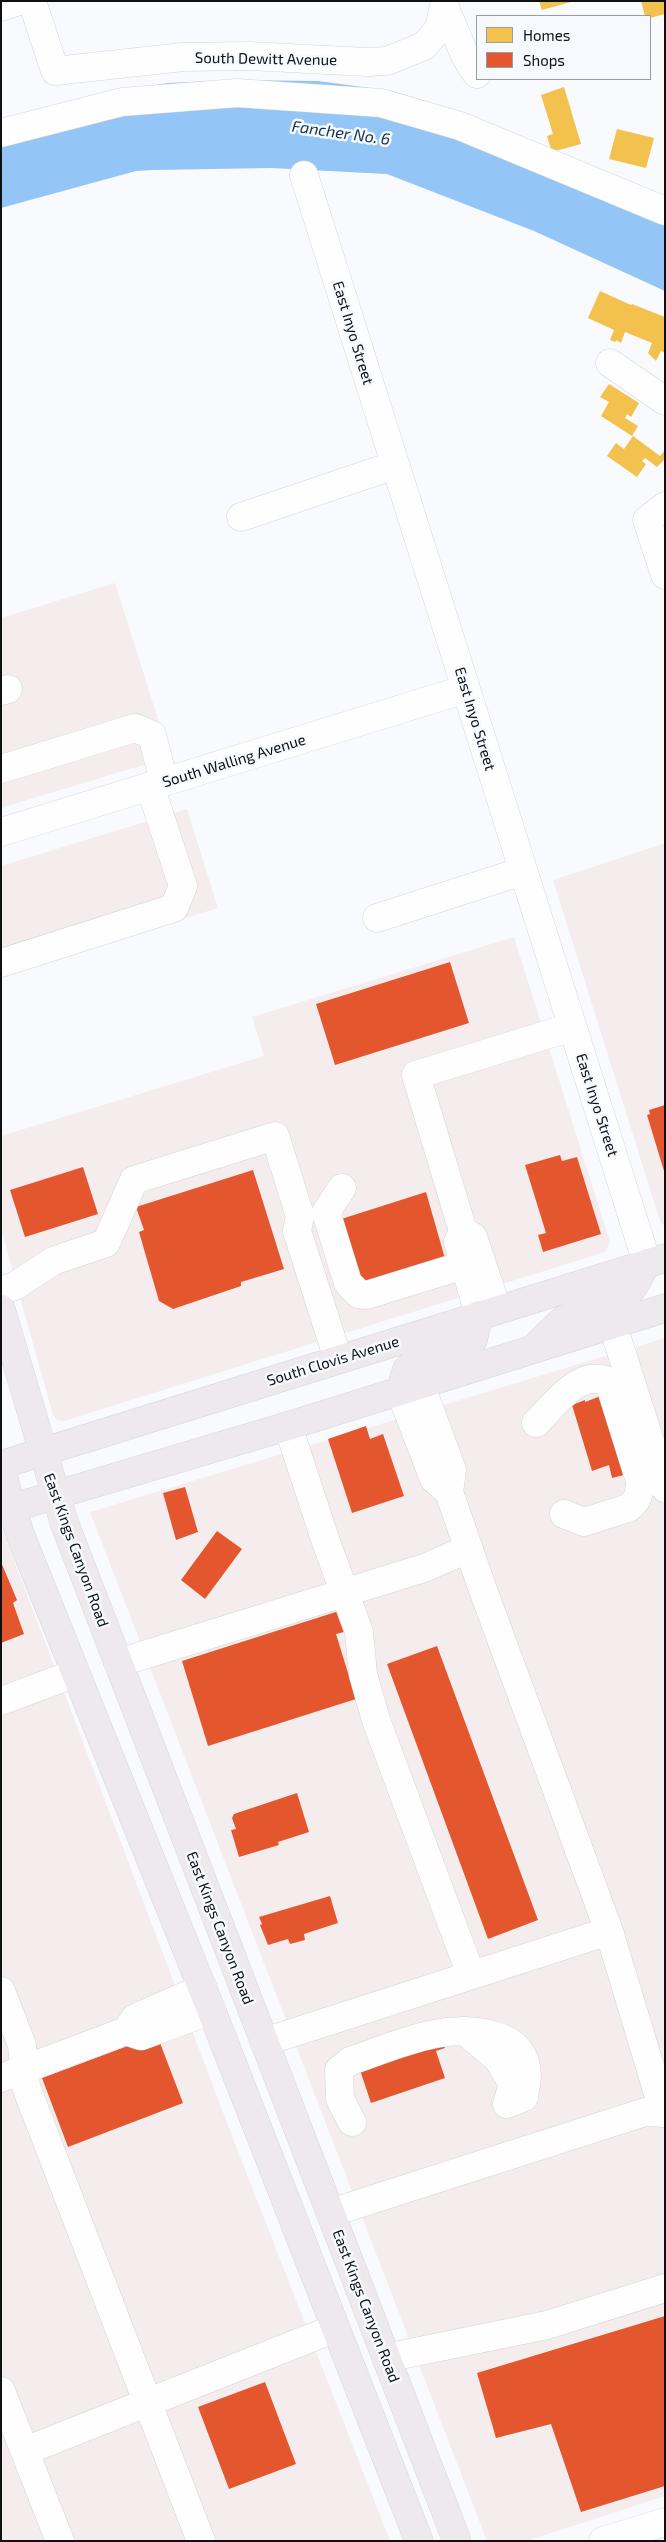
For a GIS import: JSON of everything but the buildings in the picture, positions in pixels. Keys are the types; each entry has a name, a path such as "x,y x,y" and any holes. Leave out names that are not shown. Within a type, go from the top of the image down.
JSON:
{"main road":[{"name":"South Clovis Avenue","path":"1,1465 656,1260"},
{"path":"532,1350 562,1321 579,1311 621,1298 632,1290 656,1260"},
{"path":"7,1510 288,1426 612,1323 665,1308"},
{"name":"East Kings Canyon Road","path":"1,1309 56,1496 118,1663 457,2541"},
{"path":"410,1387 407,1370 417,1361 473,1340 488,1312"},
{"path":"1,1470 7,1510 20,1534 207,1999 419,2541"},
{"path":"207,1999 232,2018 307,2198 314,2206 330,2213"}],"street":[{"path":"1,7 19,1"},
{"name":"South Dewitt Avenue","path":"32,1 56,71 183,57 249,56 367,62 387,60 424,46 439,29 445,5"},
{"path":"445,5 470,65 476,73"},
{"path":"1,133 122,102 237,93 381,103 460,126 665,211"},
{"name":"East Inyo Street","path":"304,175 572,1027 656,1260"},
{"path":"610,363 665,401"},
{"path":"241,517 395,465"},
{"path":"665,506 647,520 665,575"},
{"name":"South Walling Avenue","path":"1,832 466,689"},
{"path":"1,769 136,728 152,735 157,784 183,886 174,908 1,963"},
{"path":"377,918 523,871"},
{"path":"488,1312 473,1237 464,1231 416,1076 572,1027"},
{"path":"1,1290 15,1286 52,1261 106,1243 134,1180 275,1136 300,1216 297,1232 338,1359"},
{"path":"342,1188 326,1212 348,1283 359,1294 367,1295 464,1265"},
{"path":"464,1231 458,1242 464,1265 488,1312"},
{"path":"612,1323 665,1488"},
{"path":"536,1423 575,1385 592,1377 609,1382 640,1481 640,1491 634,1503 628,1508 584,1522 564,1514"},
{"path":"330,2213 646,2112 664,2113 609,1931 468,1549 449,1492 434,1479 410,1387"},
{"path":"288,1426 326,1542 346,1592 359,1632 363,1674 376,1720 471,1975"},
{"path":"118,1663 424,1568 468,1549"},
{"path":"1,1702 76,1673"},
{"path":"264,2042 609,1931"},
{"path":"1,1991 22,2045 13,2074"},
{"path":"13,2074 126,2031 135,2018 207,1999"},
{"path":"352,2122 340,2100 339,2070 350,2061 426,2036 450,2031 486,2032 507,2039 518,2047 524,2060 527,2075 524,2097 507,2104"},
{"path":"13,2074 26,2087 201,2541"},
{"path":"386,2358 547,2326 665,2288"},
{"path":"25,2451 336,2328"},
{"path":"1,2391 60,2541"},
{"path":"603,2541 655,2530"}],"shaded area":[{"path":"115,583 170,757 1,808 1,618"},
{"path":"187,809 218,908 1,974 1,866"},
{"path":"665,843 665,1227 660,1221 553,880"},
{"path":"514,937 610,1242 605,1252 64,1421 57,1420 53,1415 1,1229 1,1136 264,1056 252,1017"},
{"path":"665,1338 665,2496 527,2541 487,2541 90,1512"},
{"path":"3,1531 232,2136 390,2541 1,2541 1,1532"}],"water":[{"name":"Fancher No. 6","path":"234,80 318,81 392,91 457,111 665,199 665,291 534,231 387,174 271,168 136,171 1,208 1,124 86,97 168,83"}]}
